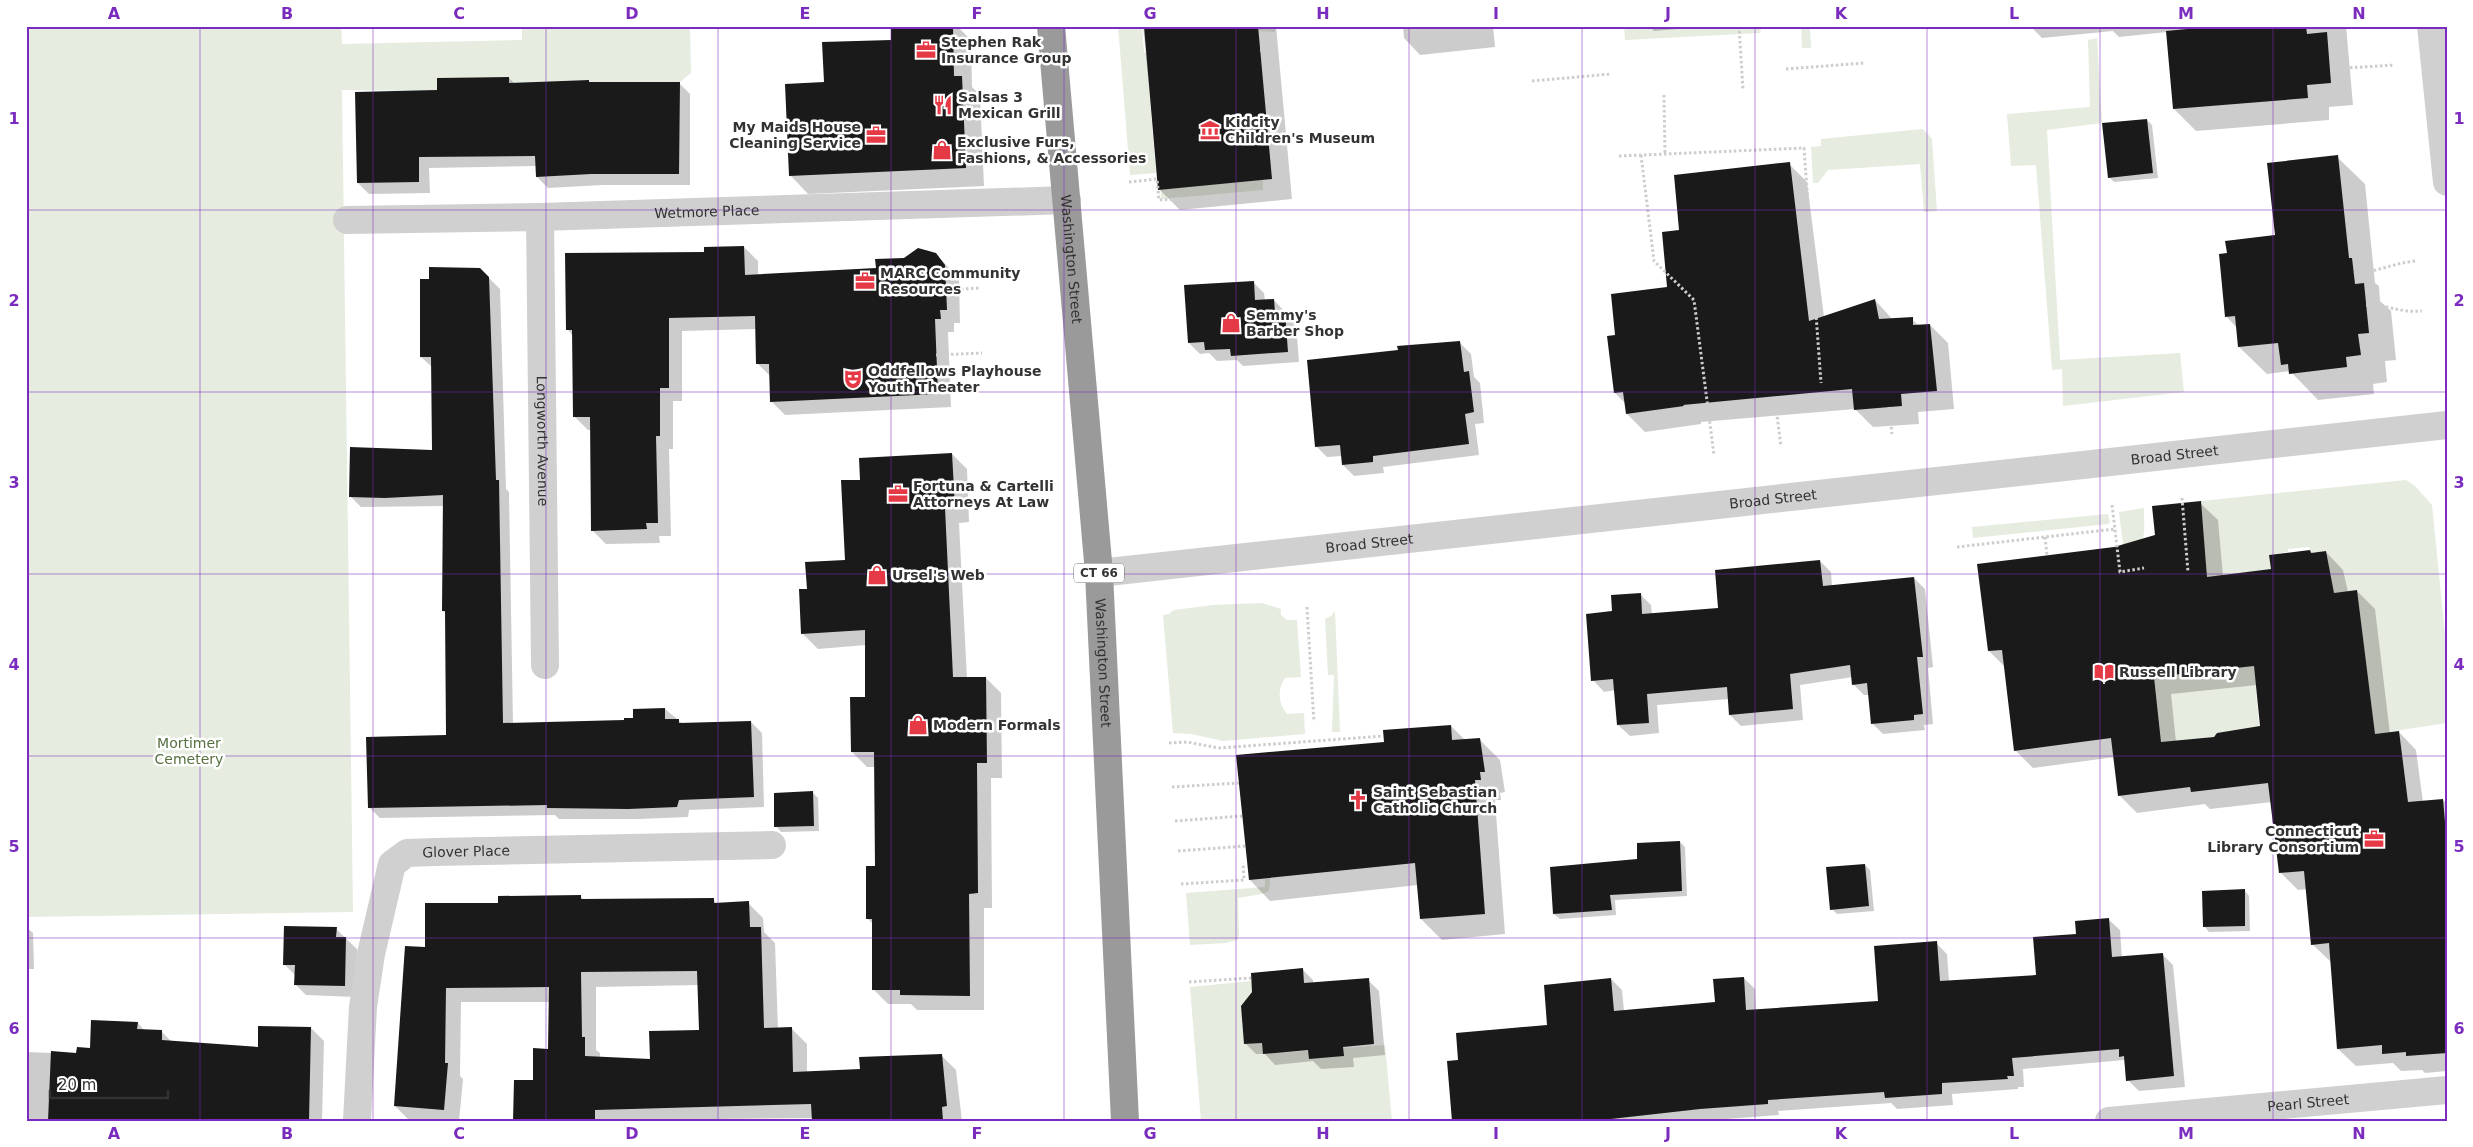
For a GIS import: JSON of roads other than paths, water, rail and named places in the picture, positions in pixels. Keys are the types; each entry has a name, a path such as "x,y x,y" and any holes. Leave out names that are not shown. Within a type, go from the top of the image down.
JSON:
{"highway":[{"name":"Washington Street","path":"1051,26 1099,574 1125,1121"}],"street":[{"path":"2431,26 2447,182"},
{"name":"Wetmore Place","path":"347,220 540,217 1067,200"},
{"name":"Longworth Avenue","path":"540,217 545,665"},
{"name":"Broad Street","path":"1099,574 2447,425"},
{"name":"Glover Place","path":"357,1121 363,1008 373,945 392,864 408,853 772,845"},
{"name":"Pearl Street","path":"2109,1121 2447,1090"}],"place":[{"name":"Stephen Rak Insurance Group","path":"926,50"},
{"name":"Salsas 3 Mexican Grill","path":"943,105"},
{"name":"Kidcity Children's Museum","path":"1210,130"},
{"name":"My Maids House Cleaning Service","path":"876,135"},
{"name":"Exclusive Furs, Fashions, & Accessories","path":"942,150"},
{"name":"MARC Community Resources","path":"865,281"},
{"name":"Semmy's Barber Shop","path":"1231,323"},
{"name":"Oddfellows Playhouse Youth Theater","path":"853,379"},
{"name":"Fortuna & Cartelli Attorneys At Law","path":"898,494"},
{"name":"Ursel's Web","path":"877,575"},
{"name":"Russell Library","path":"2104,672"},
{"name":"Modern Formals","path":"918,725"},
{"name":"Saint Sebastian Catholic Church","path":"1358,800"},
{"name":"Connecticut Library Consortium","path":"2374,839"}],"park label":[{"name":"Mortimer Cemetery","path":"189,752"}]}
